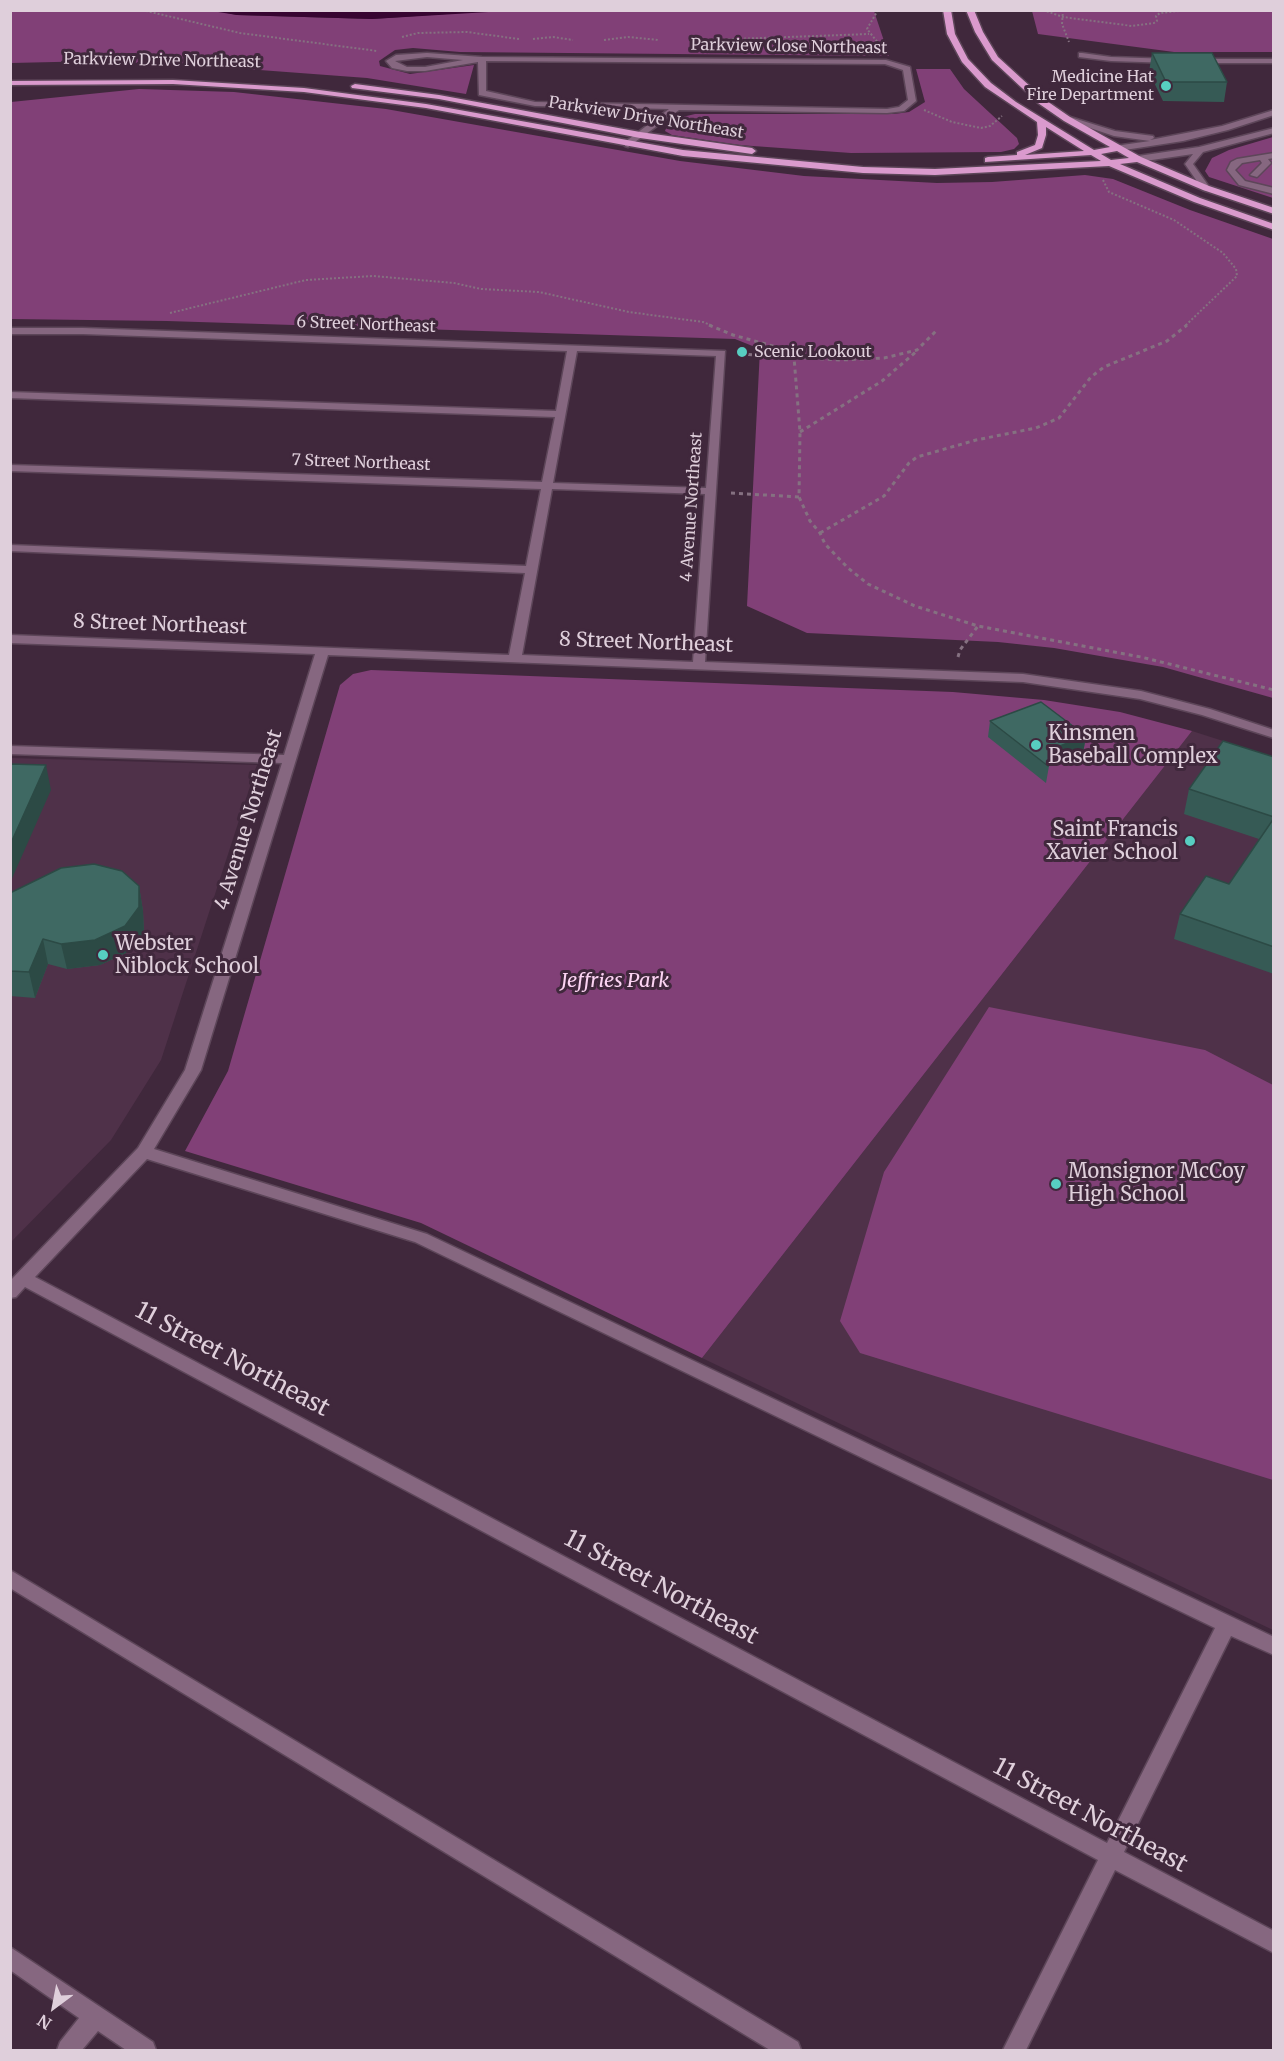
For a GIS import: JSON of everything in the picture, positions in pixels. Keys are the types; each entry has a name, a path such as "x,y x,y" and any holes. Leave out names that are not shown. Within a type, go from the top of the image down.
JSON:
{"main road":[{"path":"947,10 951,34 965,60 988,85 1041,122 1110,163 1197,200 1274,227"},
{"path":"970,10 994,58 1033,94 1067,119 1138,159 1206,188 1274,211"},
{"name":"Parkview Drive Northeast","path":"10,76 142,73 221,75"},
{"name":"Parkview Drive Northeast","path":"264,78 317,82"},
{"name":"Parkview Drive Northeast","path":"10,83 174,82 304,90 426,106 683,153 863,170 934,172 1086,165 1138,159"},
{"name":"Parkview Drive Northeast","path":"341,84 439,97 640,135 775,154 846,160 929,162"},
{"path":"987,160 1025,153 1039,146 1042,135 1041,122"},
{"path":"950,162 1090,153 1118,148"}],"street":[{"name":"Parkview Close Northeast","path":"482,59 425,69 407,69 395,66 390,61 409,54 482,59 886,62 907,69 912,101 910,104"},
{"path":"1082,55 1131,60 1274,61"},
{"path":"482,59 482,93 535,104 887,111 910,104"},
{"path":"628,144 677,107"},
{"path":"1118,148 1183,138 1225,128 1274,112"},
{"path":"1067,119 1137,137 1183,138"},
{"name":"Parkview Drive Northeast","path":"1138,159 1200,150 1274,130"},
{"path":"1200,150 1189,164 1206,188"},
{"path":"1274,154 1247,159 1234,164 1231,170 1233,175 1251,187 1274,191"},
{"path":"1254,175 1267,163 1262,157"},
{"name":"6 Street Northeast","path":"10,331 721,353"},
{"path":"515,657 573,347"},
{"name":"4 Avenue Northeast","path":"699,664 721,353"},
{"path":"10,395 560,414"},
{"name":"7 Street Northeast","path":"10,468 711,491"},
{"path":"10,548 531,570"},
{"name":"8 Street Northeast","path":"10,639 699,664 1035,680 1141,695 1206,712 1274,734"},
{"name":"4 Avenue Northeast","path":"18,1285 144,1152 193,1070 323,650"},
{"path":"10,750 290,759"},
{"path":"144,1152 421,1238 1274,1647"},
{"name":"11 Street Northeast","path":"18,1285 1274,1943"},
{"path":"10,1578 790,2050"},
{"path":"1014,2050 1113,1857 1227,1624"},
{"path":"10,1957 145,2050"},
{"path":"68,2050 95,2016"}],"path":[{"path":"142,10 240,33 377,51"},
{"path":"703,41 772,36 869,34 867,29 878,10"},
{"path":"1043,10 1063,17 1132,26 1154,23 1157,21 1156,16 1160,13 1188,10"},
{"path":"1063,10 1062,24 1071,45 1082,55"},
{"path":"399,40 418,33 467,32 520,39"},
{"path":"528,40 553,37 576,40"},
{"path":"602,41 628,37 664,41"},
{"path":"910,104 968,127 990,126 1003,115"},
{"path":"820,533 884,496 917,457 976,440 1036,428 1059,418 1071,406 1091,377 1104,367 1167,341 1188,324 1237,276 1236,269 1223,253 1174,220 1109,192 1102,181 1105,175 1086,165"},
{"path":"800,432 882,381 937,330"},
{"path":"721,353 857,360 884,358 917,350"},
{"path":"711,491 799,497"},
{"path":"957,676 956,663 960,650 978,626"}],"shaded area":[{"path":"212,11 505,11 372,19 237,15"},
{"name":"Monsignor McCoy High School","path":"1192,731 1273,757 1273,1630 702,1358"},
{"name":"Webster Niblock School","path":"11,758 257,765 161,1060 111,1140 11,1242"}],"green space":[{"path":"212,10 237,15 372,19 505,10 874,11 889,56 460,52 413,48 395,50 379,61 380,66 410,74 474,65 466,94 367,78 206,66 99,61 11,63 10,11"},
{"path":"1032,11 1273,11 1273,52 1174,52 1038,34"},
{"path":"916,69 950,69 964,89 1017,138 1019,144 1014,149 1001,152 851,153 739,145 672,135 665,131 667,126 678,118 695,114 894,114 909,112 925,102"},
{"path":"139,89 234,92 386,109 680,161 804,176 937,183 992,182 1085,175 1113,179 1190,210 1273,239 1273,698 1163,667 1054,648 998,642 807,633 747,606 760,349 735,339 167,321 11,319 11,102"},
{"path":"1273,137 1273,198 1209,177 1205,171 1212,158 1229,150"},
{"name":"Jeffries Park","path":"371,670 953,692 1044,700 1120,712 1192,731 702,1358 421,1223 185,1151 228,1071 340,685 353,674"},
{"name":"Monsignor McCoy High School","path":"989,1007 1205,1050 1273,1085 1273,1480 860,1353 840,1321 884,1172"}],"building":[{"path":"1152,53 1212,53 1227,82 1166,82"},
{"path":"1041,702 1086,736 1052,749 1048,766 990,721"},
{"path":"1223,741 1274,757 1274,817 1189,789"},
{"path":"10,764 46,765 10,845"},
{"path":"1274,818 1274,947 1180,914 1206,876 1229,884"},
{"path":"94,864 122,871 139,886 139,907 125,926 95,940 61,944 43,939 29,972 10,971 10,893 61,868"}],"place":[{"name":"Medicine Hat Fire Department","path":"1166,86"},
{"name":"Scenic Lookout","path":"742,352"},
{"name":"Kinsmen Baseball Complex","path":"1036,745"},
{"name":"Saint Francis Xavier School","path":"1190,841"},
{"name":"Webster Niblock School","path":"103,955"},
{"name":"Monsignor McCoy High School","path":"1056,1184"}]}
